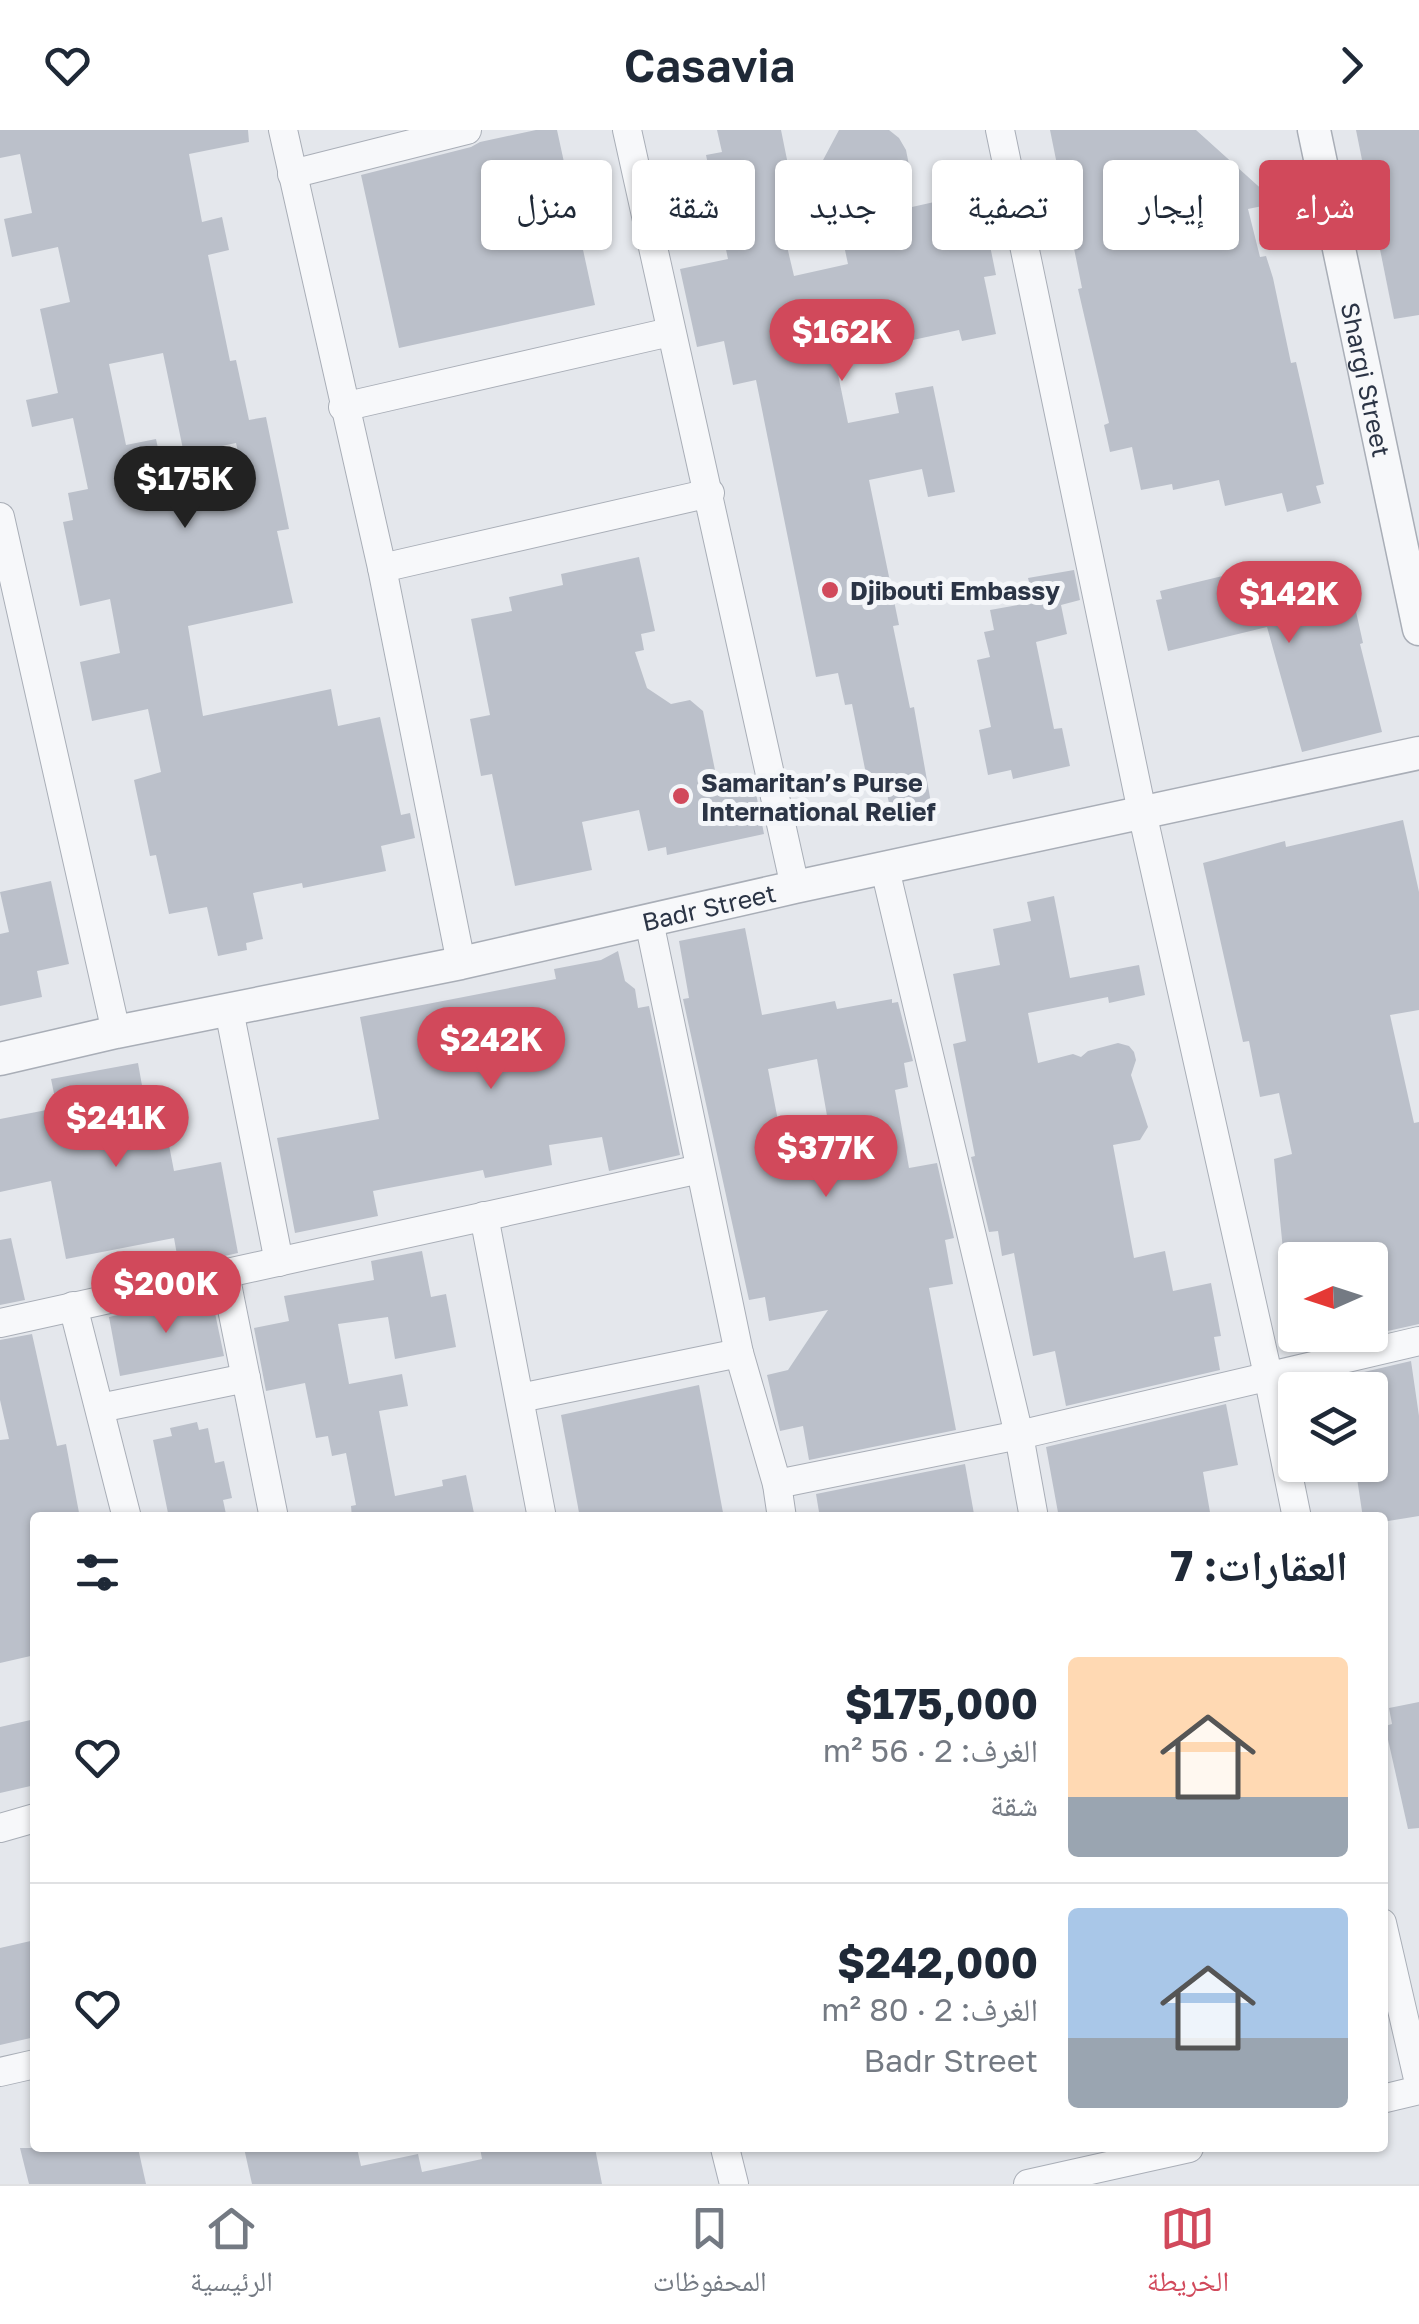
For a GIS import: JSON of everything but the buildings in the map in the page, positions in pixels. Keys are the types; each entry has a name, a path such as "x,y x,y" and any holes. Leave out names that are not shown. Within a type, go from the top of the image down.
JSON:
{"street":[{"path":"283,130 382,568 461,964"},
{"path":"292,174 468,130"},
{"path":"627,130 796,886"},
{"path":"1000,130 1142,812 1296,1512"},
{"name":"Shargi Street","path":"1314,130 1410,537 1419,628"},
{"path":"343,407 670,332"},
{"path":"382,568 710,493"},
{"path":"0,517 116,1032"},
{"name":"Badr Street","path":"0,1059 116,1032 461,964 796,886 1419,753"},
{"path":"885,869 1019,1435 1033,1512"},
{"path":"649,921 738,1353 777,1484 781,1512"},
{"path":"229,1010 279,1262"},
{"path":"0,1323 700,1170"},
{"path":"484,1216 541,1512"},
{"path":"225,1274 273,1512"},
{"path":"73,1306 126,1512"},
{"path":"777,1484 1019,1435 1419,1341"},
{"path":"520,1398 738,1353"},
{"path":"100,1408 246,1378"},
{"path":"0,1828 30,1819"},
{"path":"1388,1950 1419,2087 1388,2098"},
{"path":"0,2072 30,2065"},
{"path":"726,2152 734,2184"},
{"path":"1028,2184 1171,2152"}],"place":[{"name":"Djibouti Embassy","path":"830,590"},
{"name":"Samaritan’s Purse International Relief","path":"681,796"}]}
